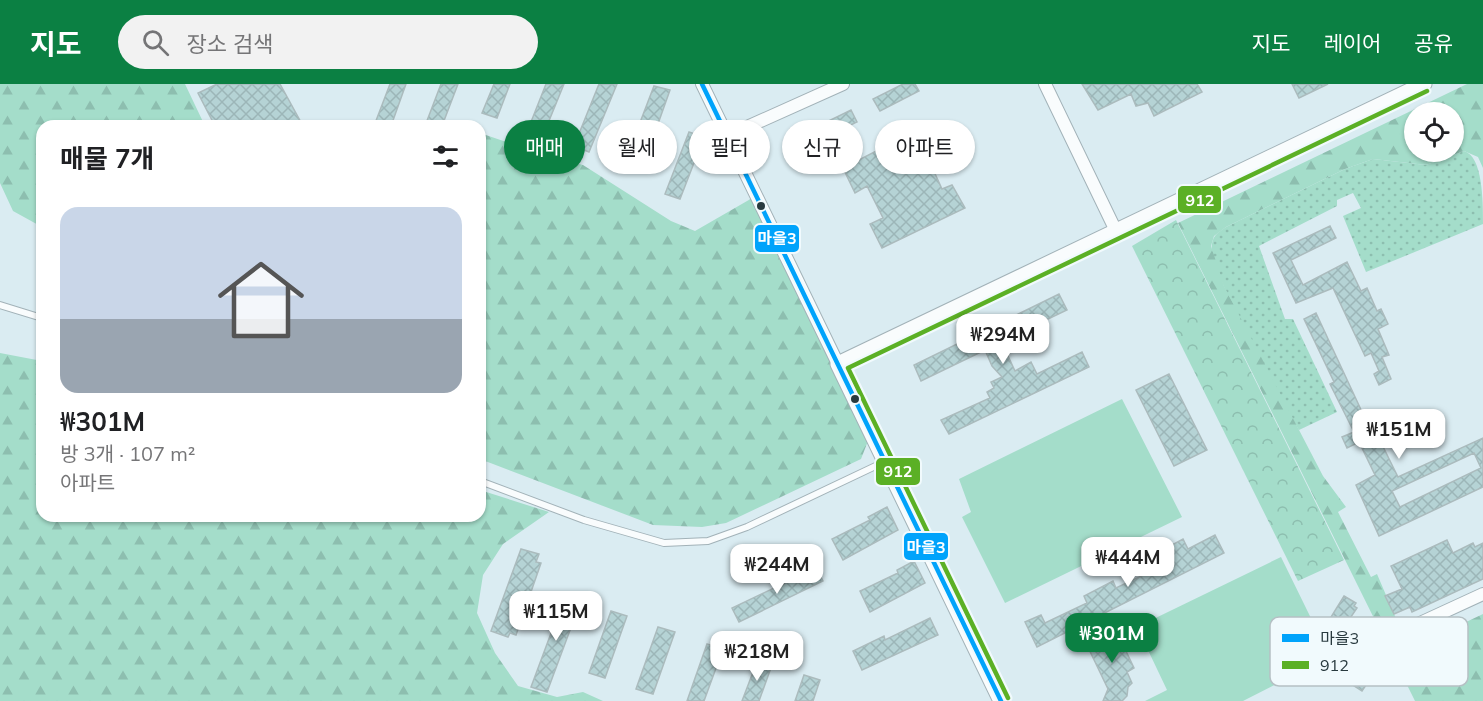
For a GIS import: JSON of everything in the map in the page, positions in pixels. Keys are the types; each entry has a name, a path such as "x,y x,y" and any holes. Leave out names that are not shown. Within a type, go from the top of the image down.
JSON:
{"street":[{"path":"702,84 719,120"},
{"path":"763,120 843,84"},
{"path":"1045,84 1116,231"},
{"path":"838,364 1424,84"},
{"path":"746,174 1001,701"},
{"path":"1433,617 1483,594"}],"lane":[{"path":"0,305 36,316"},
{"path":"486,483 584,520 663,543 708,541 747,527 885,461"}],"green space":[{"path":"0,84 185,84 202,120 36,120 36,224 13,211 0,183"},
{"path":"1467,84 1483,84 1483,168 1478,157 1464,151 1464,102 1430,102"},
{"path":"1404,114 1404,162 1434,162 1426,165 1373,159 1345,169 1226,227 1214,236 1211,246 1224,286 1323,476 1346,507 1338,512 1371,577 1377,574 1395,617 1373,617 1178,223"},
{"path":"486,135 504,141 504,174 585,174 585,166 671,221 695,231 754,197 868,441 861,459 726,523 702,527 653,525 486,461"},
{"path":"1464,151 1470,155 1475,161 1481,181 1483,224 1366,272 1343,216 1361,208 1353,193 1337,200 1337,206 1259,246 1285,319 1293,319 1337,412 1299,430 1263,365 1221,280 1214,258 1212,244 1214,238 1226,227 1345,169 1373,159 1426,165 1434,162 1464,162"},
{"path":"1176,220 1344,560 1298,581 1132,246"},
{"path":"0,353 36,360 36,522 486,522 486,492 549,512 503,544 483,575 477,613 495,653 518,686 557,697 583,692 603,701 0,701"},
{"path":"1122,399 1182,517 1005,603 962,517 971,512 959,479"},
{"path":"1281,557 1310,617 1270,617 1270,686 1273,686 1243,701 1145,701 1167,690 1137,627"},
{"path":"1483,614 1483,701 1415,701 1408,686 1468,686 1468,621"}],"building":[{"path":"217,84 280,84 300,120 212,120 198,93"},
{"path":"390,84 406,84 393,120 376,120"},
{"path":"441,84 458,84 444,120 427,120"},
{"path":"494,84 510,84 497,118 482,113"},
{"path":"546,84 564,84 549,120 532,120"},
{"path":"599,84 617,84 602,120 597,120 597,133 589,152 585,150 584,120"},
{"path":"903,84 915,84 919,91 880,111 873,99"},
{"path":"1082,84 1197,84 1202,92 1154,116 1148,103 1136,106 1131,94 1098,110"},
{"path":"1292,84 1328,84 1299,98"},
{"path":"654,86 670,90 659,120 641,120"},
{"path":"851,110 856,120 830,120"},
{"path":"689,132 690,174 680,199 665,194 673,174 677,174 677,163"},
{"path":"875,152 875,174 935,174 942,189 952,185 965,208 882,248 870,224 883,218 867,186 855,193 846,174 863,174 863,158"},
{"path":"1330,226 1336,238 1291,260 1303,285 1347,262 1361,291 1367,288 1377,311 1381,309 1388,324 1378,329 1389,355 1382,357 1391,379 1379,385 1374,374 1379,371 1371,353 1365,356 1333,288 1296,303 1273,253"},
{"path":"1059,294 1067,310 996,344 1008,356 1015,371 1031,362 1037,374 1082,352 1089,367 949,434 941,420 990,398 987,392 994,388 991,382 1002,377 992,366 985,350 921,381 914,365"},
{"path":"1316,313 1363,414 1366,412 1398,477 1483,438 1483,487 1379,536 1356,485 1375,475 1359,442 1347,448 1342,437 1354,432 1330,384 1334,382 1304,319","holes":["1474,453 1481,468 1400,507 1392,491"]},
{"path":"1169,374 1207,450 1174,466 1136,390"},
{"path":"887,507 898,530 843,560 832,539 870,520 868,517"},
{"path":"1215,535 1224,553 1037,647 1025,622 1041,615 1045,623 1087,603 1084,596 1113,581 1116,588 1150,572 1144,560 1183,539 1188,549"},
{"path":"1447,540 1453,553 1473,543 1475,547 1483,543 1483,579 1412,612 1410,607 1394,614 1385,596 1402,589 1391,566"},
{"path":"521,549 539,554 536,562 541,563 516,635 510,633 508,637 491,631"},
{"path":"914,561 925,583 870,612 860,591 898,573 897,570"},
{"path":"816,568 823,581 739,622 732,608"},
{"path":"566,593 582,598 547,692 531,687"},
{"path":"1344,596 1356,603 1354,606 1357,608 1351,617 1331,617"},
{"path":"611,611 627,616 605,678 589,673"},
{"path":"930,618 938,635 862,670 853,651 884,636 885,640"},
{"path":"658,627 675,632 653,694 636,689"},
{"path":"1115,628 1134,668 1127,672 1132,683 1128,687 1127,696 1122,701 1103,701 1108,689 1086,643"},
{"path":"707,644 723,649 704,701 687,701"},
{"path":"758,659 772,665 759,701 742,701"},
{"path":"804,675 820,680 813,701 795,701"},
{"path":"1354,686 1365,686 1362,691"}],"transit line":[{"name":"마을3","path":"702,84 1001,701"},
{"name":"912","path":"1008,698 848,368 1427,91"}]}
